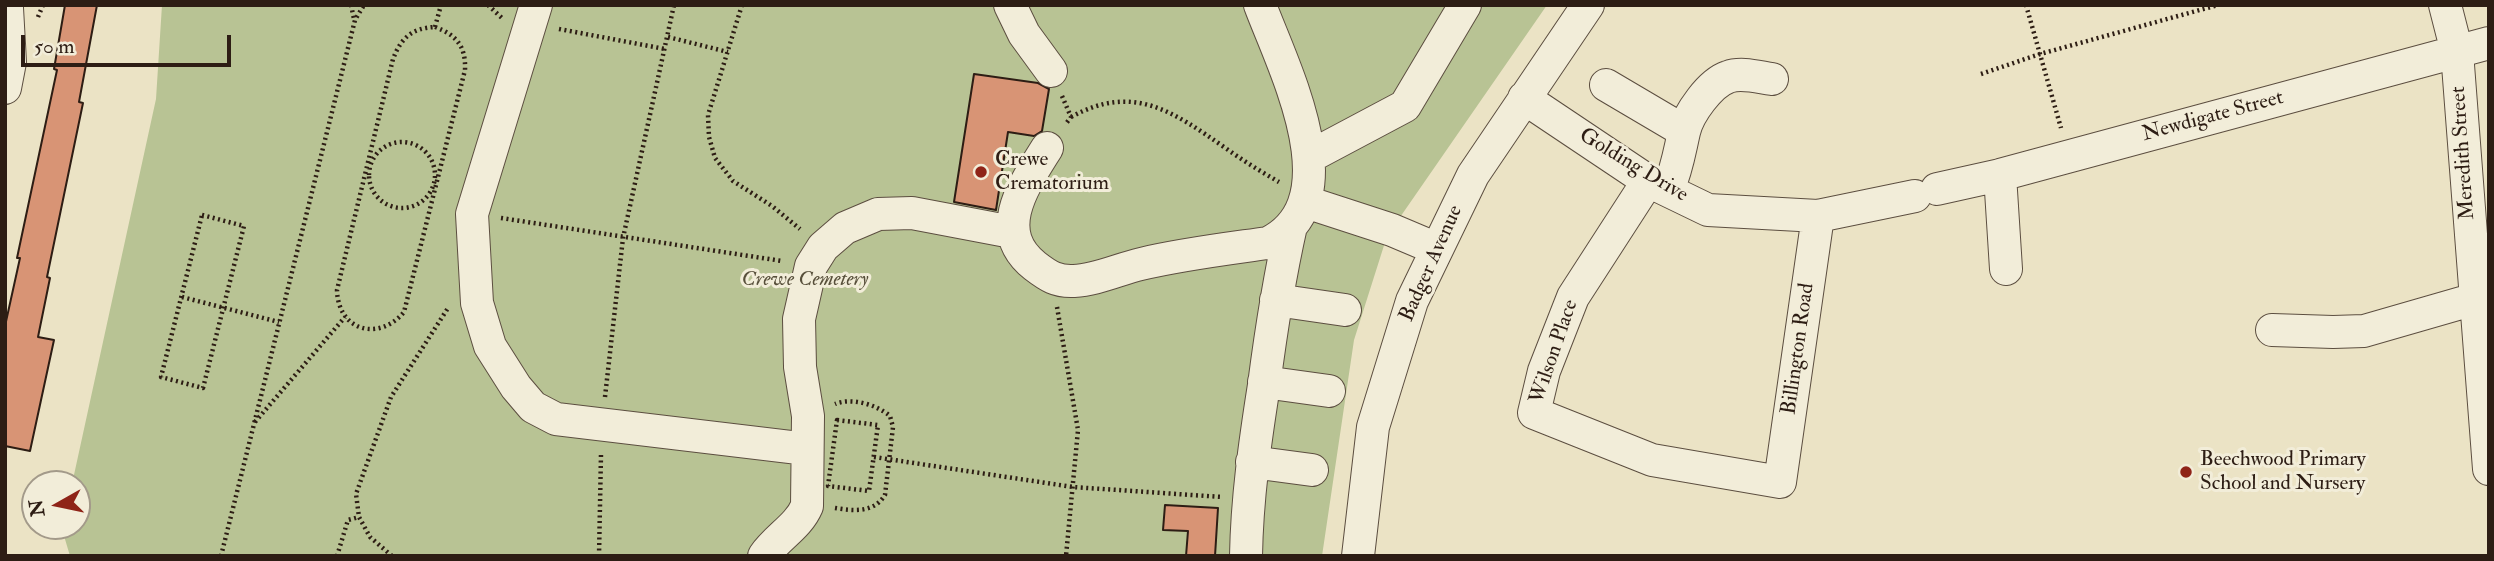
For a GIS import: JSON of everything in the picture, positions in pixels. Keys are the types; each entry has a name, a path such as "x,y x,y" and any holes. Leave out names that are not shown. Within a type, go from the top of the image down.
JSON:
{"street":[{"path":"5,5 10,62 5,88"},
{"path":"1010,5 1024,34 1051,71"},
{"path":"1237,5 1258,27 1283,66"},
{"path":"1246,556 1247,499 1276,300 1301,208 1309,157 1301,114 1260,5"},
{"path":"1309,157 1405,106 1465,5"},
{"name":"Badger Avenue","path":"1357,556 1373,427 1412,301 1473,174 1588,5"},
{"name":"Meredith Street","path":"2445,5 2457,52 2480,319 2489,469"},
{"path":"533,15 472,214 477,303 490,346 516,387 534,407 556,419 808,451"},
{"name":"Newdigate Street","path":"1926,193 2489,43"},
{"path":"1658,186 1679,161 1684,131 1712,85 1728,77 1743,75 1772,79"},
{"path":"1606,85 1684,131"},
{"name":"Golding Drive","path":"1524,98 1658,186 1708,210 1818,216 1926,193"},
{"path":"1047,148 1027,180 1014,210 1012,232 1019,249 1031,264 1052,279 1074,281 1152,262 1268,243 1281,236 1301,208"},
{"path":"2000,175 2006,269"},
{"name":"Wilson Place","path":"1658,186 1573,297 1544,371 1534,413 1652,460 1780,482"},
{"path":"1301,208 1392,230 1437,249"},
{"path":"764,556 773,542 802,520 807,506 808,416 800,367 799,319 817,256 845,228 878,214 912,214 1012,232"},
{"name":"Billington Road","path":"1780,482 1818,216"},
{"path":"1276,300 1345,310"},
{"path":"2272,330 2364,331 2480,319"},
{"path":"1264,382 1329,391"},
{"path":"1252,462 1312,470"}],"path":[{"path":"351,5 355,20"},
{"path":"221,556 355,20 364,5"},
{"path":"435,27 441,5"},
{"path":"599,556 602,425 623,238 674,5"},
{"path":"742,5 708,115 709,137 715,158 733,181 772,206 817,256"},
{"path":"2026,5 2069,156"},
{"path":"1981,74 2040,54 2218,5"},
{"path":"533,15 665,49"},
{"path":"435,27 456,38 466,59 466,70 435,182 404,312 386,328 361,328 345,317 337,301 337,290 397,48 403,38 412,31 435,27"},
{"path":"668,37 728,51"},
{"path":"1051,71 1071,117"},
{"path":"1047,148 1071,117 1083,110 1113,101 1147,103 1191,124 1246,163 1281,183 1301,208"},
{"path":"403,142 424,151 431,160 435,182 431,191 415,205 395,207 385,204 377,197 372,188 368,168 382,149 403,142"},
{"path":"472,214 623,238 817,256"},
{"path":"202,215 244,226 223,308 203,388 161,377 202,215"},
{"path":"392,556 370,537 359,516 356,494 391,397 475,265"},
{"path":"1052,279 1078,430 1066,556"},
{"path":"181,297 279,322"},
{"path":"254,424 345,317"},
{"path":"841,402 874,406 890,416 893,427 890,460 885,495 880,503 870,509 829,506 812,492 808,451 830,407 841,402"},
{"path":"837,420 877,425 874,457 869,491 828,486 837,420"},
{"path":"874,457 1073,487 1247,499"},
{"path":"337,556 348,520 359,516"}],"green space":[{"name":"Crewe Cemetery","path":"162,5 1547,5 1387,236 1354,340 1322,556 70,556 65,540 91,540 91,470 75,470 156,99"}],"building":[{"path":"65,5 97,5 79,102 83,103 47,277 50,278 38,337 54,340 30,451 5,446 5,326 57,70 54,69"},
{"name":"Crewe Crematorium","path":"974,74 1038,83 1049,89 1042,131 1034,136 1008,132 996,210 954,202"},
{"path":"1165,505 1218,508 1215,556 1186,556 1188,531 1163,530"}],"place":[{"name":"Crewe Crematorium","path":"981,172"},
{"name":"Beechwood Primary School and Nursery","path":"2186,472"}]}
